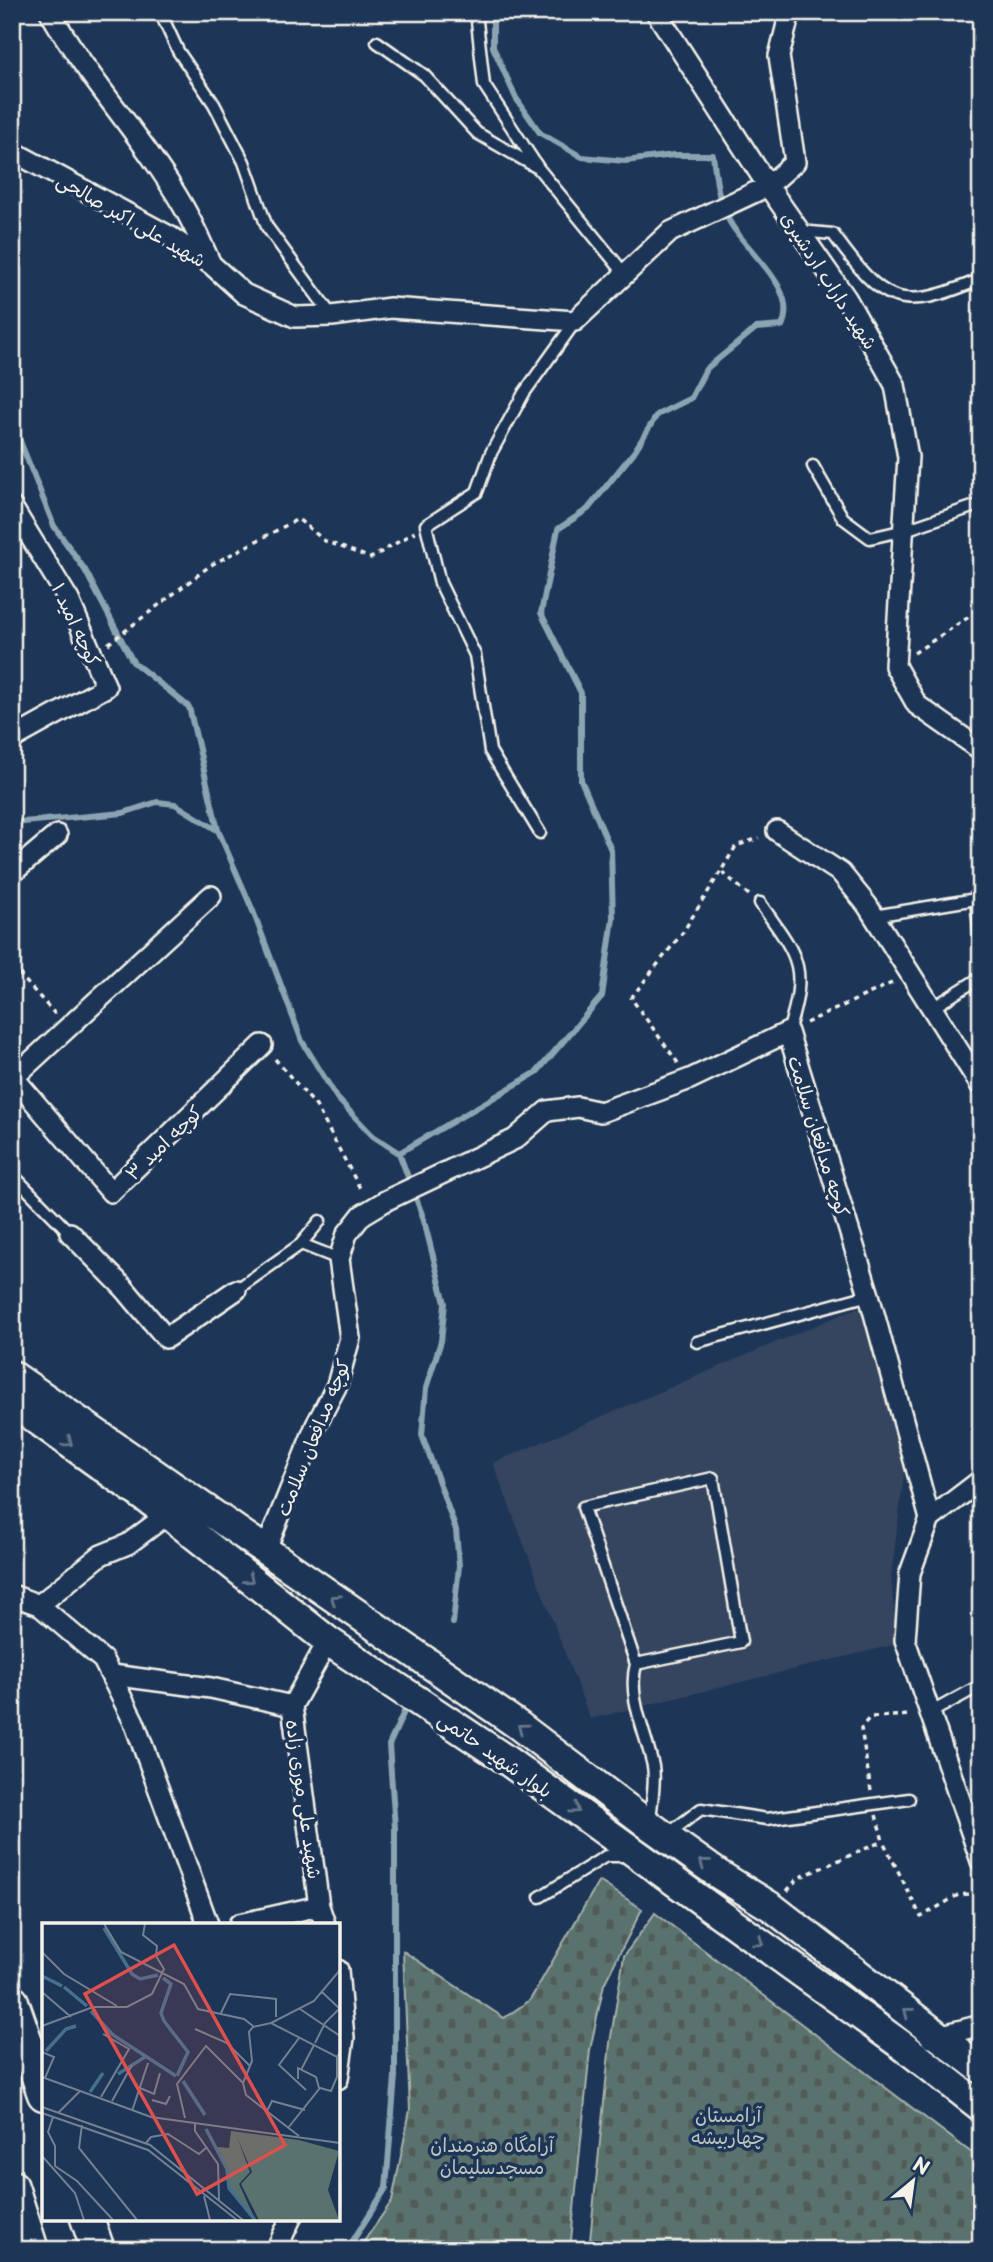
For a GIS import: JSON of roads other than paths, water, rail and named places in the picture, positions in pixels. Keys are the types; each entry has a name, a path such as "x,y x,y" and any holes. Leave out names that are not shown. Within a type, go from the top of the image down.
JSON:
{"main road":[{"name":"بلوار شهید حاتمی","path":"12,1375 518,1725 653,1841 981,2107"},
{"name":"بلوار شهید حاتمی","path":"12,1402 168,1514 328,1641 505,1759 718,1874 773,1908 981,2069"},
{"path":"12,2002 42,2088"},
{"path":"12,2187 32,2250"},
{"path":"87,2220 98,2250"}],"street":[{"path":"50,12 75,57 122,116 183,206 212,265"},
{"name":"شهید داراب اردشیری","path":"656,12 768,186 846,298 895,385 908,457 895,666 917,705 981,750"},
{"path":"575,321 670,232 768,186 795,162 779,56 790,12"},
{"name":"شهید علی اکبر صالحی","path":"12,151 171,237 212,265 244,294 271,309 295,317 332,316 390,308 575,321"},
{"name":"کوچه امید ۱","path":"12,507 69,600 106,687 12,738"},
{"path":"777,831 841,873 874,916 908,975 981,1086"},
{"path":"12,873 57,835"},
{"name":"کوچه امید ۳","path":"211,896 13,1078 111,1192 262,1045"},
{"name":"کوچه مدافعان سلامت","path":"265,1552 316,1425 337,1385 350,1338 339,1259 347,1234 362,1215 419,1184 515,1139 547,1111 578,1107 601,1112 690,1079 788,1031 869,1296 930,1519"},
{"path":"70,1233 124,1288 166,1338 236,1290"},
{"path":"981,1480 930,1519 910,1573 905,1640 930,1713 972,1807 981,1861"},
{"path":"39,1605 101,1555 128,1544 168,1514"},
{"path":"12,1595 39,1605 103,1660 112,1675 134,1721 208,1923"},
{"name":"شهید علی موری زاده","path":"322,1915 292,1706 328,1641"},
{"path":"112,1675 211,1688 292,1706"},
{"path":"248,1923 322,1915"},
{"path":"340,1993 344,2038 340,2065"},
{"path":"907,2049 938,2035 981,2025"},
{"path":"276,2250 290,2220"}],"lane":[{"path":"160,12 178,51 214,104 244,162 267,227 332,316"},
{"path":"476,12 484,85 539,169 624,273"},
{"path":"377,43 424,75 477,133 539,169"},
{"path":"799,231 834,234 864,277 891,297 937,298 981,279"},
{"path":"540,833 490,751 475,655 440,583 426,525 477,492 491,453 524,393 575,321"},
{"path":"813,466 843,518 870,538 905,530 981,504"},
{"path":"874,916 976,899 981,948"},
{"path":"760,903 796,954 800,972 797,1001 788,1031"},
{"path":"931,1010 981,977"},
{"path":"12,1174 70,1233"},
{"path":"236,1290 301,1244 320,1221"},
{"path":"301,1244 339,1259"},
{"path":"697,1342 869,1296"},
{"path":"636,1664 741,1642 713,1478 583,1507 636,1664 633,1675 635,1699 653,1769 653,1841"},
{"path":"930,1713 981,1685"},
{"path":"540,1897 606,1856 653,1841 701,1809 767,1819 909,1799"}],"waterway":[{"path":"399,1153 537,1072 602,996 613,918 611,850 581,780 581,693 541,613 558,529 588,509 634,452 657,415 691,398 706,369 756,328 782,326 785,312 784,299 778,285 731,224 723,208 713,155 674,155 625,161 582,157 540,133 516,98 493,47 493,12"},
{"path":"12,421 54,526 85,570 133,662 189,707 218,830 253,911 302,1041 337,1098 373,1136 399,1153 423,1217 445,1303 441,1341 426,1388 422,1435 456,1530 459,1566 453,1623"},
{"path":"12,823 123,813 157,802 175,804 217,830"},
{"path":"347,2250 386,2188 395,2076 395,1828 389,1745 408,1703"}],"park label":[{"name":"آرامستان چهاربیشه","path":"728,2125"},
{"name":"آرامگاه هنرمندان مسجدسلیمان","path":"492,2155"}]}
